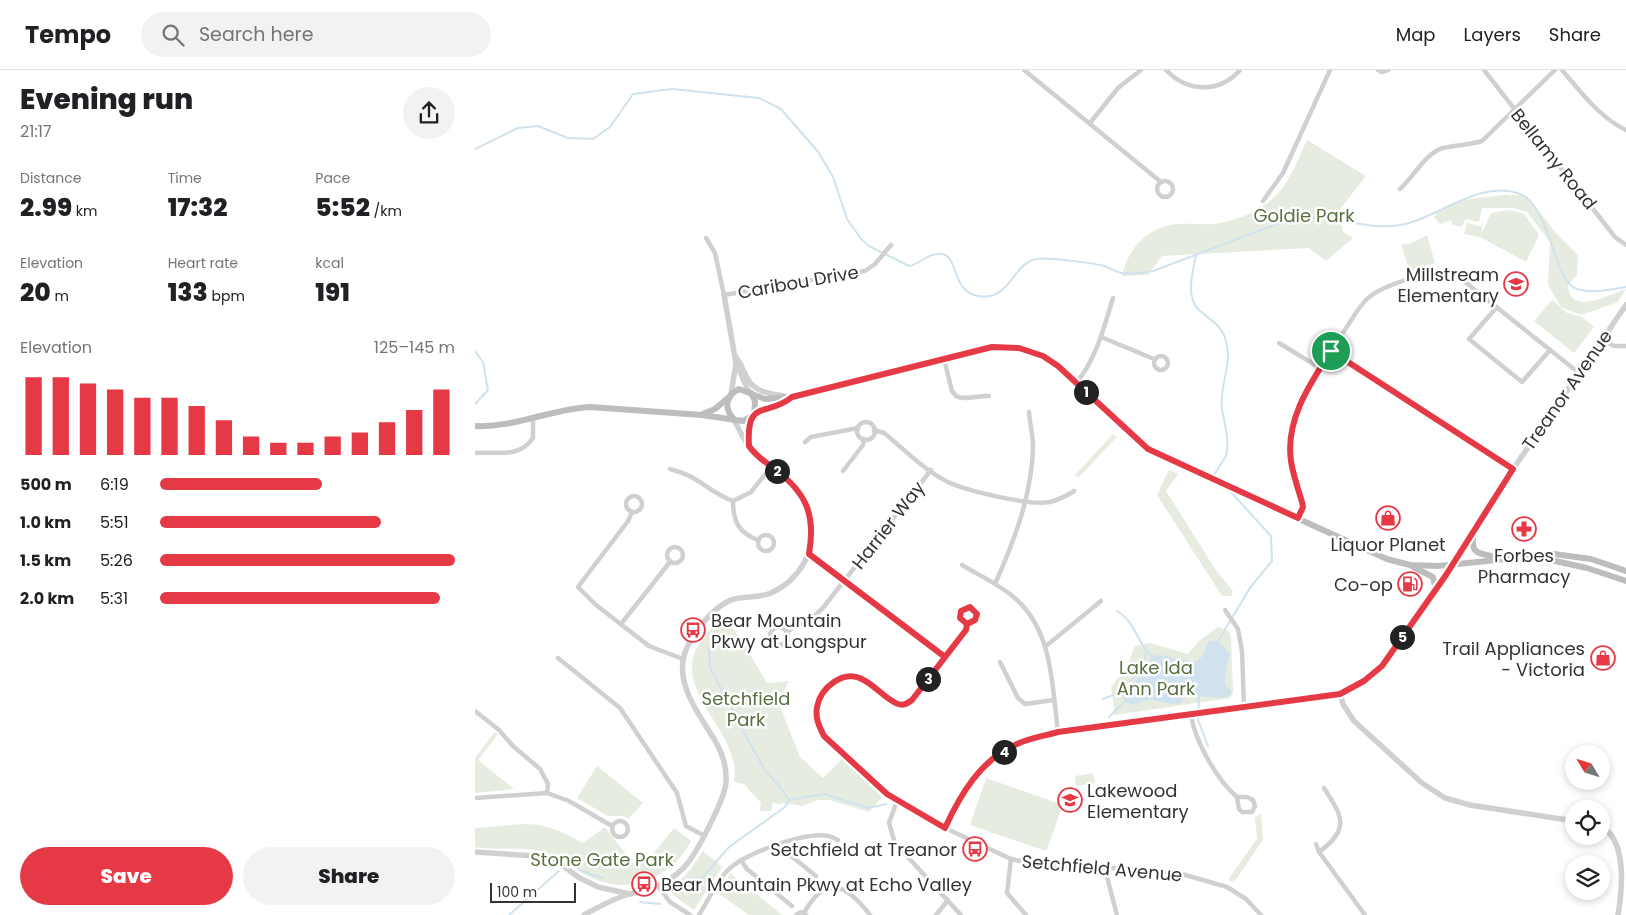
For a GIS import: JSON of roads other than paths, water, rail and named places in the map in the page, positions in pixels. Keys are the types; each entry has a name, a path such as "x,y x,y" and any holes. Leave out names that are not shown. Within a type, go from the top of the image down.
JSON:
{"main road":[{"path":"702,415 715,409 739,389 765,399 789,397 992,347 1019,348 1049,360 1077,383 1148,449 1387,559 1410,565 1433,577 1436,590"},
{"path":"749,392 755,401 753,416"},
{"path":"730,395 727,408 733,418"},
{"path":"475,426 510,423 572,408 590,407 702,415 733,418 743,421 764,409 786,402 789,397"},
{"path":"1475,527 1471,543 1474,549 1480,554 1511,559"},
{"path":"1410,565 1451,565 1554,554 1579,556 1626,571"},
{"path":"1531,556 1587,568 1626,581"}],"street":[{"path":"1024,70 1161,182"},
{"path":"1090,123 1118,88 1141,70"},
{"path":"1166,70 1184,84 1205,88 1225,82 1240,70"},
{"path":"1263,202 1283,174 1330,70"},
{"path":"1378,70 1382,72 1388,70"},
{"name":"Bellamy Road","path":"1484,70 1615,237 1626,246"},
{"path":"1400,189 1410,181 1428,157 1441,148 1469,145 1482,141 1555,70"},
{"path":"1562,70 1594,106 1626,130"},
{"path":"706,238 715,254 736,363 749,392"},
{"name":"Caribou Drive","path":"724,295 865,271 891,245"},
{"path":"1298,518 1303,507 1291,462 1291,442 1295,417 1304,395 1320,368 1360,307 1374,293 1425,275 1440,272 1455,274 1579,373"},
{"path":"1077,383 1083,376 1101,338 1113,298"},
{"name":"Treanor Avenue","path":"945,828 965,789 987,763 1016,744 1058,732 1340,694 1364,681 1377,671 1436,590 1513,469 1626,305"},
{"path":"1497,307 1469,339 1522,382 1550,350"},
{"path":"1101,338 1154,359"},
{"path":"1602,340 1614,346 1626,346"},
{"path":"1279,343 1320,368"},
{"path":"1331,351 1513,469"},
{"path":"734,355 755,388 764,393 789,397"},
{"path":"944,359 956,396 963,398 976,395 989,396"},
{"path":"730,395 736,363"},
{"path":"995,584 1013,543 1025,501 1033,447 1029,412"},
{"path":"749,446 748,432 753,416"},
{"path":"475,453 511,454 520,451 533,438 533,418"},
{"path":"584,915 609,901 659,886 686,865 721,800 726,783 725,766 720,749 689,696 683,679 683,659 692,637 717,607 734,600 770,594 787,584 802,567 809,554 812,521 806,501 793,483 771,467 749,446 743,439 733,418"},
{"path":"805,442 811,437 857,428 862,423 868,423 874,430 884,433 931,470 955,485 1025,501 1048,503 1061,499 1074,491"},
{"path":"857,428 857,434 864,439 870,438 874,430"},
{"path":"843,471 863,445 864,439"},
{"path":"670,469 698,479 721,497 733,501 751,492 771,467"},
{"name":"Harrier Way","path":"786,632 817,614 931,470"},
{"path":"733,501 735,522 739,529 758,540"},
{"path":"632,512 628,521 577,587 649,646 683,659"},
{"path":"809,554 945,657"},
{"path":"621,624 670,562"},
{"path":"962,565 995,584 1016,599 1029,612 1046,646 1058,732"},
{"path":"1046,646 1101,601"},
{"path":"1225,610 1238,630 1242,651 1244,706"},
{"name":"Setchfield Avenue","path":"967,624 966,630 908,703 898,704 867,680 853,677 839,679 827,687 818,700 816,713 818,725 824,736 897,801 945,828 1011,859 1035,865 1162,870 1201,878 1237,893 1261,915"},
{"path":"558,658 620,708 677,793 686,826 703,835"},
{"path":"1000,662 1018,698 1025,704 1054,700"},
{"path":"1340,694 1343,704 1354,721 1434,792 1458,803 1565,820"},
{"path":"475,711 540,769 548,784 547,793"},
{"path":"1191,714 1206,755 1230,791 1237,797 1251,798 1255,803 1252,812 1242,812 1239,809 1237,797"},
{"path":"1319,852 1337,836 1341,822 1337,808 1324,788"},
{"path":"475,798 547,793 569,801 612,826"},
{"path":"897,801 889,823 891,837 961,915"},
{"path":"1610,831 1614,833 1624,850 1626,863 1623,902 1618,915"},
{"path":"699,915 725,873 741,860 784,842 827,835 838,840"},
{"path":"784,842 790,855 816,876"},
{"path":"1316,844 1319,852 1365,915"},
{"path":"475,852 535,856 559,864 578,877 598,887 630,894"},
{"path":"1011,859 1007,892 1026,915"},
{"path":"741,860 747,869 792,906"},
{"path":"1107,868 1107,877 1117,915"},
{"path":"659,886 670,902 690,915"},
{"path":"796,915 805,914 814,897 820,892 833,888 841,888 852,894 870,915"},
{"path":"936,915 949,900"}],"water":[{"path":"1218,641 1230,654 1225,685 1231,691 1230,696 1218,698 1184,695 1181,703 1177,704 1152,700 1134,704 1124,702 1123,695 1143,672 1152,656 1161,655 1195,662 1202,657 1208,642"}],"waterway":[{"path":"475,149 518,128 538,126 568,138 593,139 610,127 633,94 672,89 759,98 781,109 819,153 833,177 847,219 862,240 869,246 909,266 933,255 944,254 949,258 963,287 969,293 978,296 989,296 997,293 1004,288 1021,268 1028,262 1036,259 1090,263 1104,266 1117,272 1134,274 1153,271 1277,224 1296,219 1320,218 1367,225 1392,226 1419,220 1461,200 1490,191 1520,194 1530,201 1539,213 1562,273 1569,283 1577,289 1601,291 1626,287"},
{"path":"1196,255 1191,284 1192,298 1199,310 1222,331 1228,350 1222,391 1222,409 1227,434 1227,450 1226,456 1212,478"},
{"path":"475,351 483,362 488,390 475,404"},
{"path":"1218,641 1250,588 1272,561 1271,536 1230,491"},
{"path":"1117,611 1128,621 1152,656"},
{"path":"713,638 709,648 710,668 766,772 781,788"},
{"path":"1103,699 1116,694 1134,678 1139,672 1147,651"},
{"path":"1199,696 1198,720 1208,746"},
{"path":"1109,717 1124,702"},
{"path":"781,789 789,799"},
{"path":"685,891 702,878 729,847 785,807 789,800 824,794 868,808 886,804"},
{"path":"572,864 581,871 603,878"},
{"path":"509,915 559,871"},
{"path":"640,902 660,904"}],"place":[{"name":"Millstream Elementary","path":"1516,284"},
{"name":"Liquor Planet","path":"1388,518"},
{"name":"Forbes Pharmacy","path":"1524,529"},
{"name":"Co-op","path":"1410,584"},
{"name":"Bear Mountain Pkwy at Longspur","path":"693,630"},
{"name":"Trail Appliances - Victoria","path":"1603,658"},
{"name":"Lakewood Elementary","path":"1070,800"},
{"name":"Setchfield at Treanor","path":"975,849"},
{"name":"Bear Mountain Pkwy at Echo Valley","path":"644,884"}],"park label":[{"name":"Goldie Park","path":"1304,215"},
{"name":"Lake Ida Ann Park","path":"1156,677"},
{"name":"Setchfield Park","path":"746,708"},
{"name":"Stone Gate Park","path":"602,859"}]}
